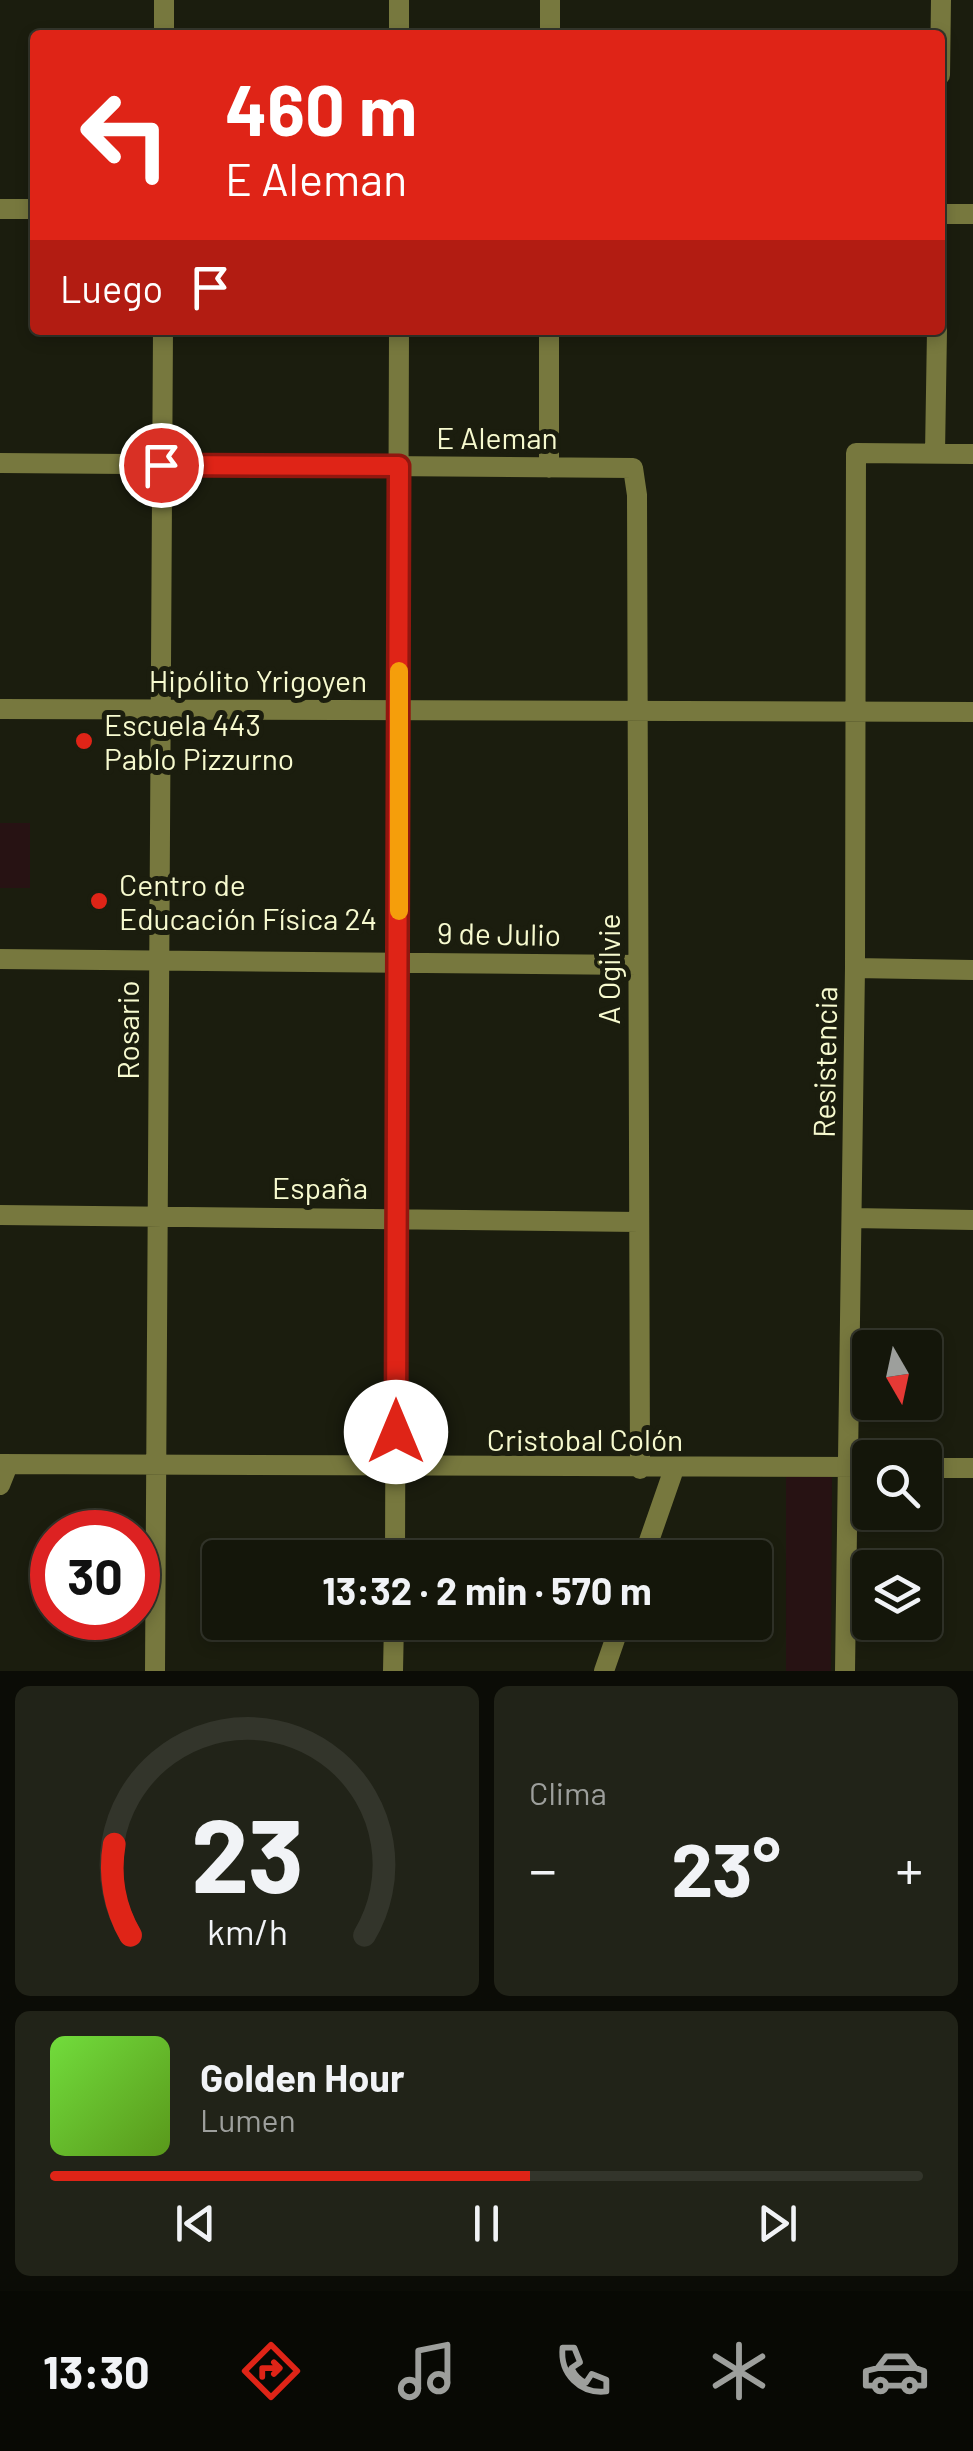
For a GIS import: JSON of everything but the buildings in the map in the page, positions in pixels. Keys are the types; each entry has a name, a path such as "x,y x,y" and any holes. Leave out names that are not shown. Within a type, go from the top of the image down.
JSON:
{"street":[{"path":"164,0 164,30"},
{"path":"399,0 399,30"},
{"path":"550,0 550,30"},
{"path":"941,0 941,30"},
{"path":"0,209 30,209"},
{"path":"945,214 973,214"},
{"name":"Rosario","path":"155,1671 162,335"},
{"path":"395,1540 399,335"},
{"path":"549,335 549,468"},
{"path":"937,335 936,453 973,454"},
{"name":"Resistencia","path":"845,1671 855,968 856,453 936,453"},
{"name":"E Aleman","path":"0,463 633,468"},
{"name":"A Ogilvie","path":"633,468 637,496 640,1469"},
{"name":"Hipólito Yrigoyen","path":"0,708 973,712"},
{"name":"9 de Julio","path":"0,959 638,966"},
{"path":"855,968 973,970"},
{"name":"España","path":"0,1215 639,1222"},
{"path":"852,1218 973,1220"},
{"path":"0,1486 4,1464"},
{"name":"Cristobal Colón","path":"4,1464 154,1468 852,1467"},
{"path":"942,1468 973,1468"},
{"path":"649,1540 674,1469"},
{"path":"394,1640 394,1671"},
{"path":"604,1671 615,1640"}],"shaded area":[{"path":"0,823 30,823 30,888 0,888"},
{"path":"786,1477 832,1477 831,1671 786,1671"}],"slow traffic":[{"path":"399,671 399,911"}],"place":[{"name":"Escuela 443 Pablo Pizzurno","path":"84,741"},
{"name":"Centro de Educación Física 24","path":"99,901"}],"route":[{"path":"161,465 399,466 396,1432"}]}
